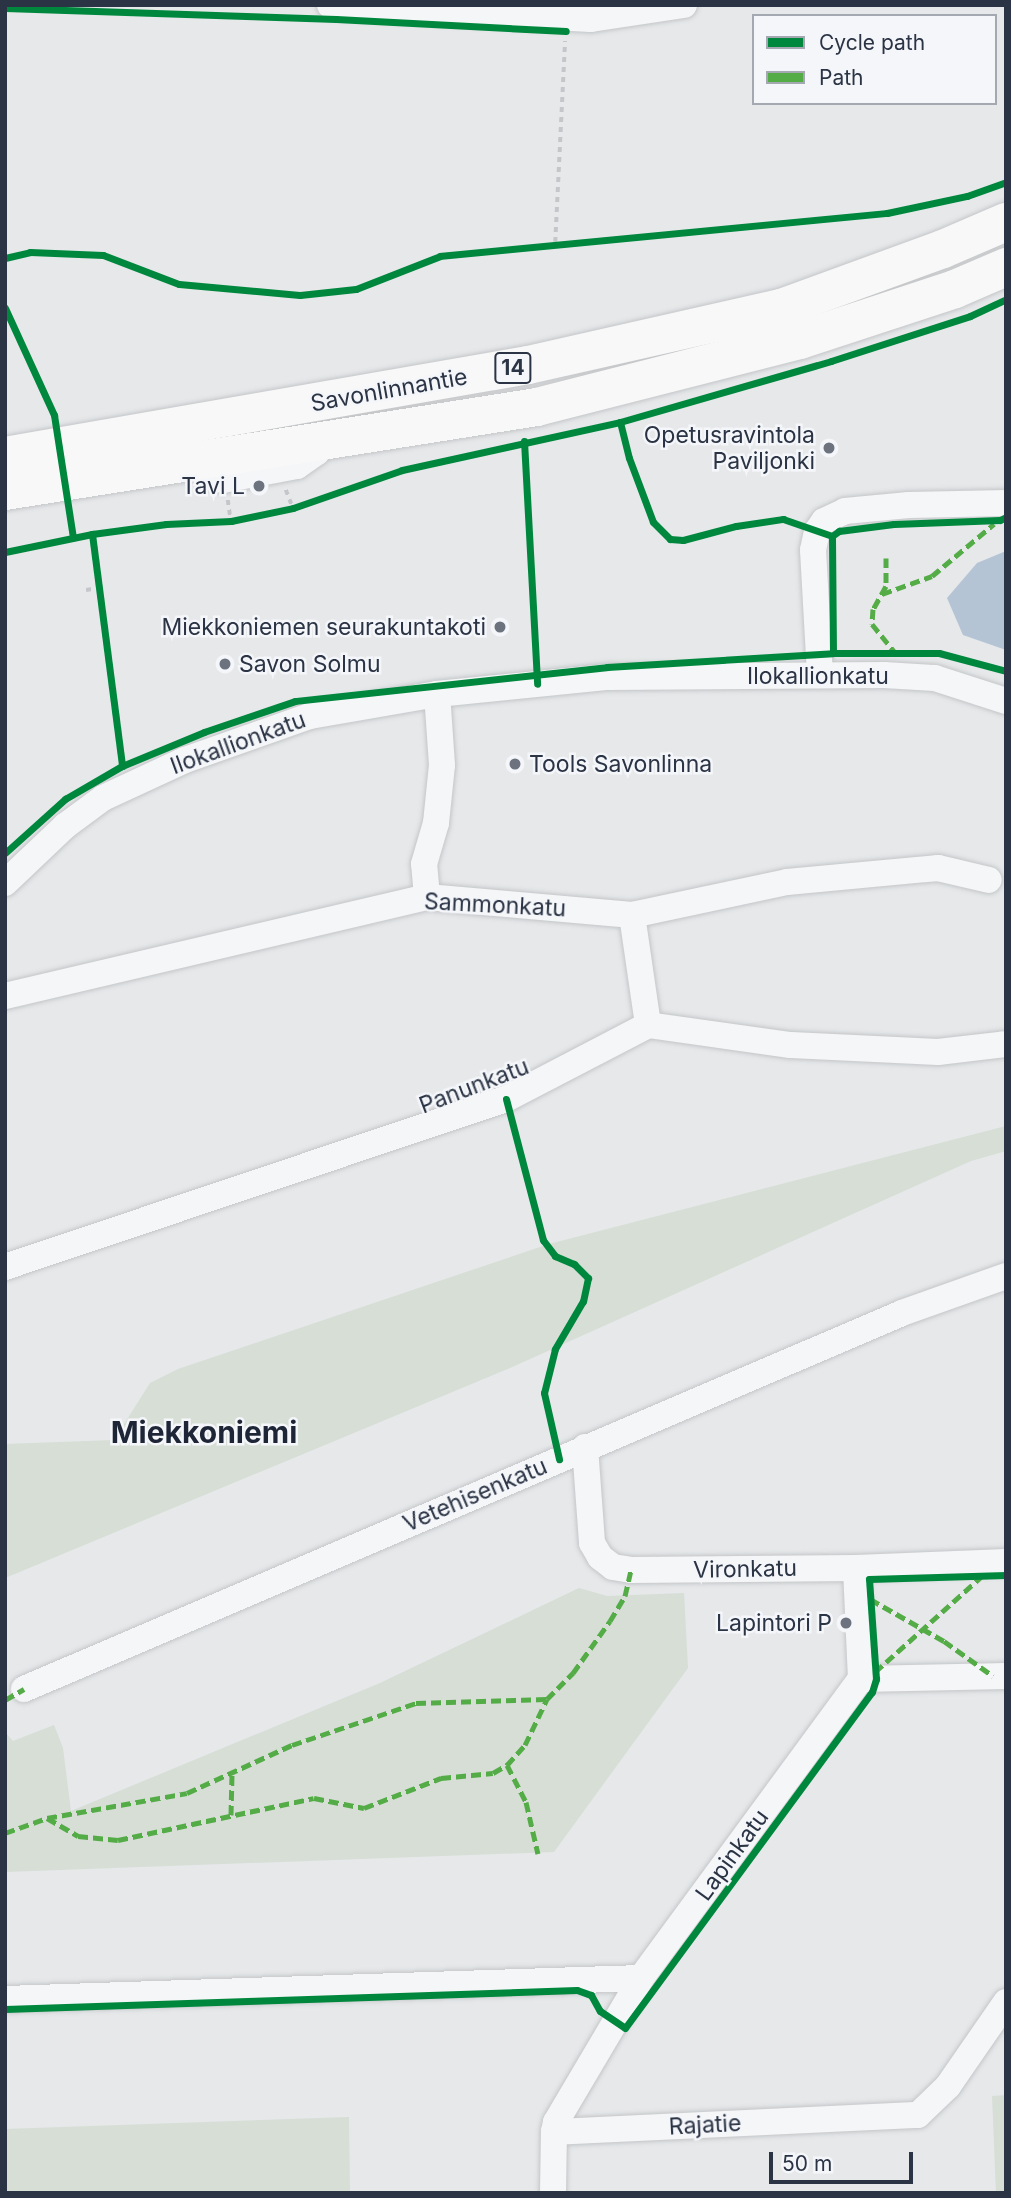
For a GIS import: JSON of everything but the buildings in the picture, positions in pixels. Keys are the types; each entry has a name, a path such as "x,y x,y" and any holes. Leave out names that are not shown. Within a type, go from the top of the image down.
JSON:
{"highway":[{"name":"Savonlinnantie","path":"5,456 528,365 781,308 943,249 1006,222"},
{"name":"Savonlinnantie","path":"5,491 537,407 761,351 955,289 1006,267"}],"street":[{"path":"330,5 585,14 684,5"},
{"path":"820,675 813,550 817,531 824,521 845,511 909,505 1006,503"},
{"name":"Ilokallionkatu","path":"5,883 80,814 103,798 144,777 310,716 437,694 608,677 820,675 935,678 1006,701"},
{"path":"427,897 424,864 436,823 442,765 437,694"},
{"name":"Sammonkatu","path":"5,996 427,897 632,915 787,882 938,867 989,880"},
{"path":"632,915 648,1025 791,1045 938,1052 1006,1044"},
{"name":"Panunkatu","path":"5,1267 506,1099 648,1025"},
{"name":"Vetehisenkatu","path":"24,1689 902,1313 1006,1276"},
{"name":"Vironkatu","path":"585,1447 592,1543 600,1557 613,1567 631,1570 856,1568 1006,1562"},
{"path":"856,1568 861,1679 1006,1676"},
{"name":"Lapinkatu","path":"554,2132 556,2122 641,1978 861,1679"},
{"path":"5,1999 641,1978"},
{"name":"Rajatie","path":"554,2132 918,2115 948,2086 1006,2002"},
{"path":"553,2193 554,2132"}],"path":[{"path":"555,242 585,14"},
{"path":"543,244 569,241"},
{"path":"283,482 293,508"},
{"path":"227,491 231,521"},
{"path":"281,510 304,504"},
{"path":"218,521 244,518"},
{"path":"97,574 101,601"},
{"path":"86,590 99,588"}],"shaded area":[{"path":"1006,1126 1006,1151 971,1161 510,1368 5,1578 5,1444 114,1440 150,1383 178,1369 549,1244"},
{"path":"579,1588 607,1596 684,1593 688,1668 554,1852 5,1872 5,1732 13,1741 54,1725 63,1748 71,1811 380,1683"},
{"path":"1006,2095 1006,2193 996,2193 992,2096"},
{"path":"349,2117 350,2193 5,2193 5,2129"}],"water":[{"path":"1006,551 1006,650 963,635 947,598 977,563"}],"marked path":[{"path":"882,594 932,576 994,524"},
{"path":"886,558 886,586 873,609 872,624 895,652"},
{"path":"47,1818 78,1836 118,1840 314,1798 364,1808 441,1778 493,1773 507,1765 525,1745 547,1699 573,1673 610,1621 625,1596 631,1570"},
{"path":"875,1672 982,1576"},
{"path":"870,1599 944,1641 993,1676"},
{"path":"5,1700 24,1689"},
{"path":"5,1833 47,1818 187,1793 292,1745 416,1703 547,1699"},
{"path":"507,1765 526,1802 538,1854"},
{"path":"231,1815 232,1774"}],"cycle path":[{"path":"5,8 336,19 566,31"},
{"path":"5,258 30,252 103,255 179,284 300,295 356,289 440,256 887,213 967,196 1006,182"},
{"path":"5,552 92,534 166,524 231,521 293,508 402,470 620,422 831,361 970,316 1006,299"},
{"path":"5,308 54,415 73,538"},
{"path":"620,422 629,458 653,522 670,539 683,540 736,526 783,519 832,536"},
{"path":"524,441 537,684"},
{"path":"833,653 832,536 839,531 894,524 1000,520 1006,517"},
{"path":"92,534 122,766"},
{"path":"5,853 65,799 122,766 204,732 295,701 607,667 833,653 939,653 1006,671"},
{"path":"506,1099 543,1240 555,1256 574,1264 588,1278 583,1301 555,1349 544,1393 559,1459"},
{"path":"5,2009 577,1990 591,1995 600,2011 625,2028 872,1692 876,1679 869,1579 1006,1575"}],"place":[{"name":"Opetusravintola Paviljonki","path":"829,448"},
{"name":"Tavi L","path":"259,486"},
{"name":"Miekkoniemen seurakuntakoti","path":"500,627"},
{"name":"Savon Solmu","path":"225,664"},
{"name":"Tools Savonlinna","path":"515,764"},
{"name":"Lapintori P","path":"846,1623"}],"district":[{"name":"Miekkoniemi","path":"204,1432"}]}
